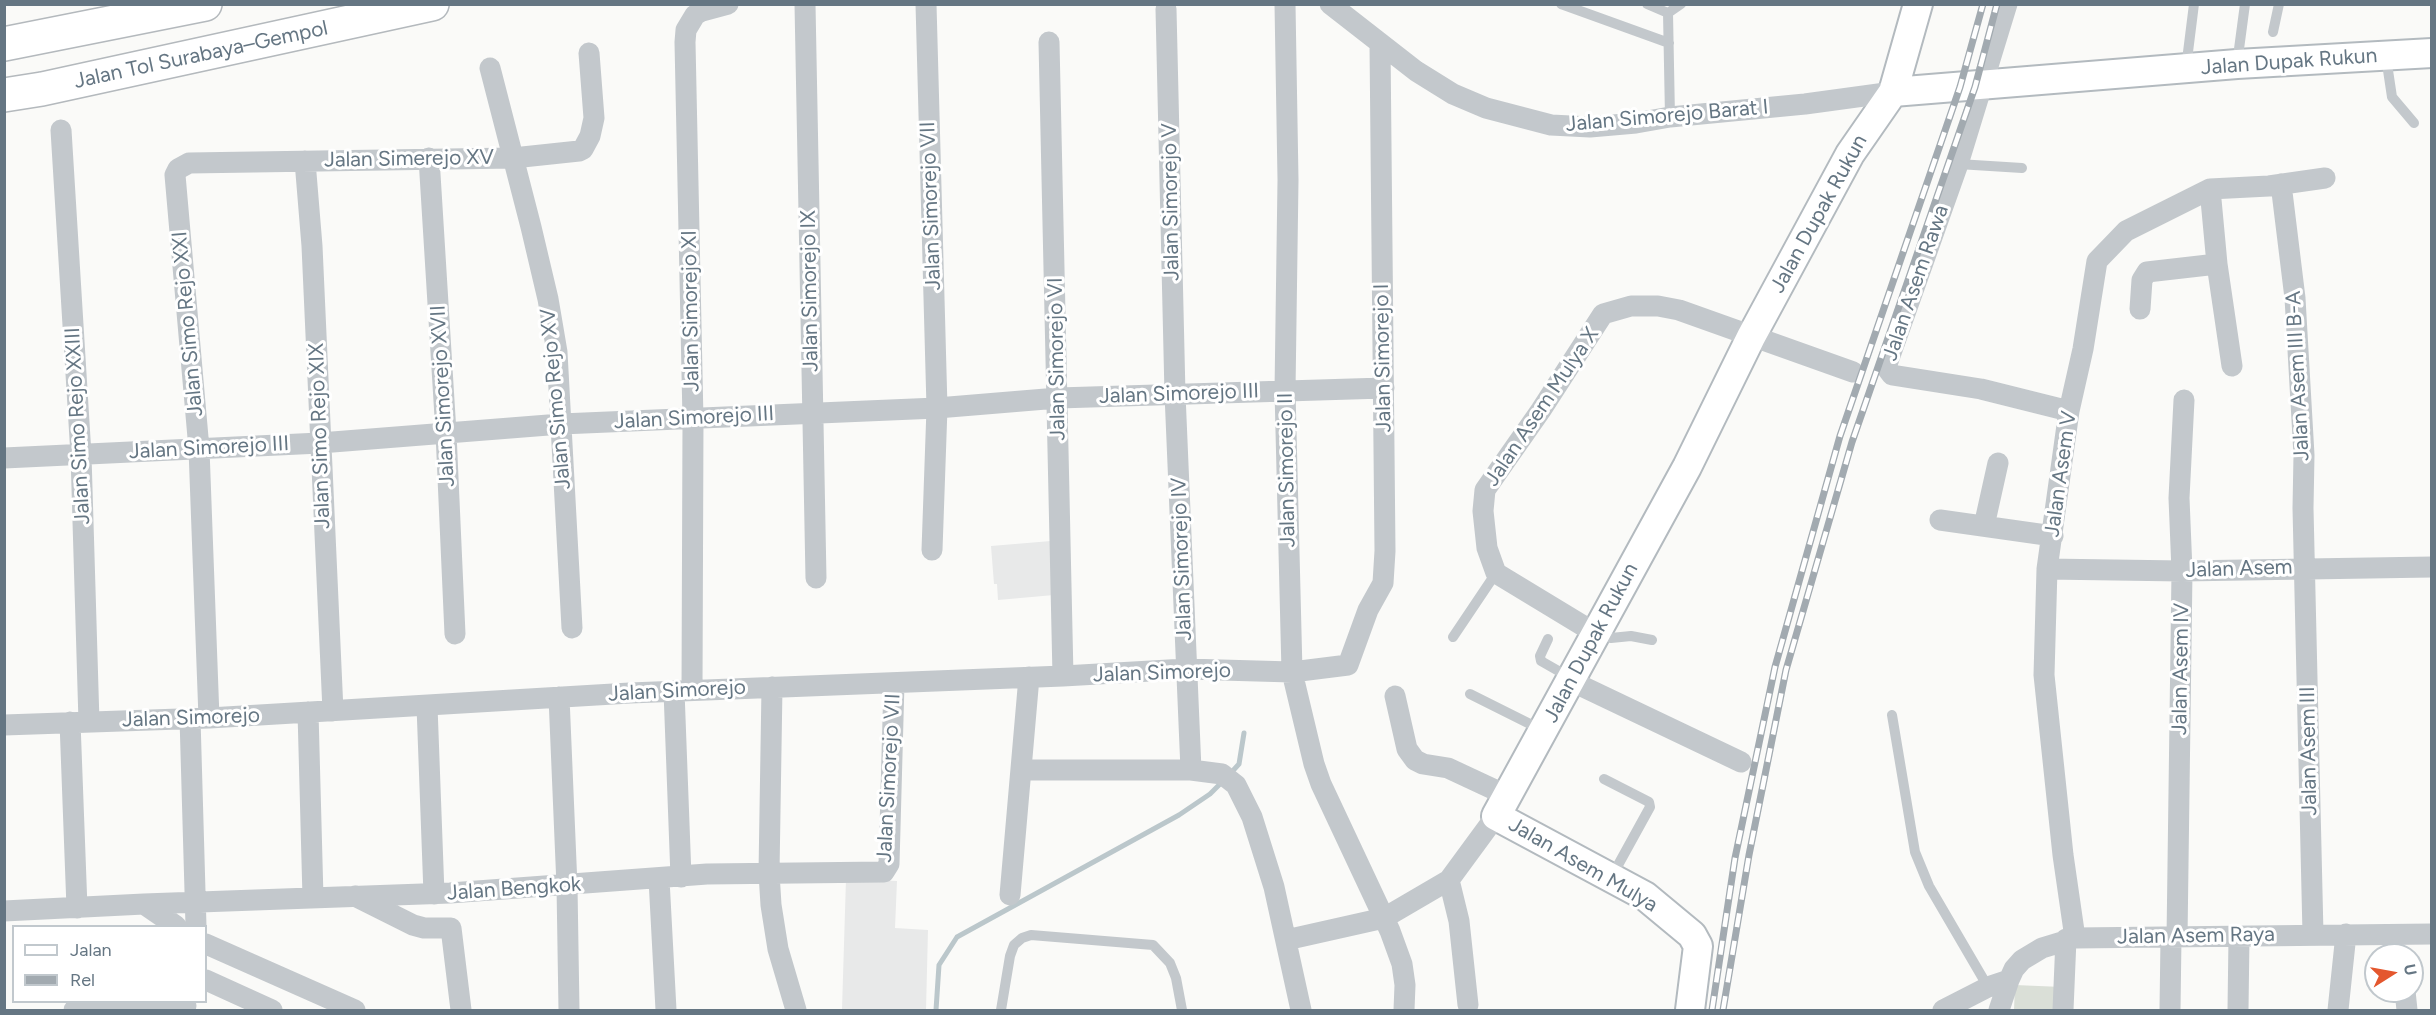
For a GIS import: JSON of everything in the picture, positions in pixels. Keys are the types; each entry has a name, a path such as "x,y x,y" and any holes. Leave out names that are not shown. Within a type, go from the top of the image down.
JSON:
{"highway":[{"path":"4,44 205,4"},
{"name":"Jalan Tol Surabaya–Gempol","path":"4,95 42,89 432,4"},
{"path":"4,110 42,89"}],"street":[{"name":"Jalan Simorejo XI","path":"681,877 683,691 693,420 685,42 689,23 702,10 729,4"},
{"name":"Jalan Simorejo IX","path":"805,4 816,578"},
{"name":"Jalan Simorejo VII","path":"926,4 937,408 932,550"},
{"name":"Jalan Simorejo II","path":"1284,4 1288,180 1285,391 1292,672 1321,784 1384,918 1402,964 1405,985 1404,1011"},
{"name":"Jalan Simorejo Barat I","path":"1330,4 1416,71 1453,94 1486,108 1551,125 1590,127 1805,104 1893,92"},
{"path":"1893,92 1918,4"},
{"name":"Jalan Asem Rawa","path":"2007,4 1958,164 1886,363 1887,370 1892,375 1981,389 2069,411"},
{"name":"Jalan Simorejo V","path":"1166,9 1175,394"},
{"name":"Jalan Simorejo VI","path":"1049,42 1063,676"},
{"name":"Jalan Simorejo I","path":"1348,665 1368,610 1383,583 1385,551 1380,44"},
{"name":"Jalan Simerejo XV","path":"305,161 513,158 583,149 592,131 594,118 589,53"},
{"name":"Jalan Dupak Rukun","path":"1502,806 1687,467 1751,337 1850,154 1893,92 2237,64 2432,53"},
{"name":"Jalan Simo Rejo XV","path":"490,68 548,299 556,352 572,628"},
{"name":"Jalan Simo Rejo XXIII","path":"61,130 81,455 77,908"},
{"name":"Jalan Simorejo XVII","path":"429,158 446,433 455,634"},
{"name":"Jalan Simo Rejo XIX","path":"305,161 312,246 333,711"},
{"name":"Jalan Simo Rejo XXI","path":"196,925 200,718 199,449 175,175 178,169 189,163 305,161"},
{"name":"Jalan Asem V","path":"2063,1011 2070,939 2044,675 2047,569 2069,411 2083,349 2097,261 2126,231 2210,189 2325,178"},
{"name":"Jalan Asem III B-A","path":"2281,184 2295,298 2304,455 2304,567"},
{"path":"2210,189 2217,264 2232,366"},
{"path":"2140,309 2142,280 2147,272 2217,264"},
{"name":"Jalan Asem Mulya X","path":"1496,573 1484,530 1485,489 1541,410 1603,314 1631,306 1658,306 1679,310 1853,372"},
{"name":"Jalan Simorejo III","path":"4,459 320,443 561,424 937,408 1058,398 1384,388"},
{"name":"Jalan Simorejo IV","path":"1175,394 1191,770"},
{"name":"Jalan Asem IV","path":"2170,1011 2174,938 2182,571 2179,498 2184,400"},
{"path":"1984,526 1998,463"},
{"path":"1940,520 2053,536"},
{"name":"Jalan Asem","path":"2047,569 2182,571 2304,567 2346,570 2432,567"},
{"name":"Jalan Asem III","path":"2304,567 2313,934"},
{"path":"1496,573 1595,633"},
{"name":"Jalan Simorejo","path":"4,725 200,718 683,691 1029,678 1186,669 1292,672 1348,665"},
{"path":"1010,896 1029,678"},
{"path":"1572,680 1741,762"},
{"name":"Jalan Simorejo VII","path":"884,872 889,864 894,683"},
{"path":"772,687 771,905 778,949 796,1011"},
{"name":"Jalan Asem Mulya","path":"1395,696 1407,750 1415,760 1423,764 1448,768 1611,877 1645,896 1695,940 1698,946 1690,1011"},
{"path":"559,698 567,886 569,1011"},
{"path":"427,706 442,894 451,928 461,1011"},
{"path":"308,712 312,898"},
{"path":"1021,770 1191,770 1229,780 1252,817 1274,888 1301,1011"},
{"path":"1286,940 1384,918 1449,880 1502,806"},
{"name":"Jalan Bengkok","path":"4,911 442,894 770,873 884,872"},
{"path":"659,879 666,1011"},
{"path":"1449,880 1459,921 1468,1005"},
{"path":"355,896 413,925 424,928 451,928"},
{"path":"144,904 173,925"},
{"path":"2338,1011 2346,934"},
{"name":"Jalan Asem Raya","path":"2000,1011 2003,994 2009,980 2014,969 2022,960 2070,939 2346,934 2392,943"},
{"name":"Jalan Asem Raya","path":"2407,943 2432,934"},
{"path":"2238,1011 2239,937"},
{"path":"207,944 355,1011"},
{"path":"207,980 272,1011"},
{"path":"1943,1011 1988,987 2009,980"},
{"path":"74,1011 187,1006"}],"lane":[{"path":"1561,4 1669,43"},
{"path":"1647,4 1668,14"},
{"path":"1668,14 1681,4"},
{"path":"2186,69 2194,4"},
{"path":"2237,64 2245,4"},
{"path":"2273,32 2279,4"},
{"path":"1668,14 1670,117"},
{"path":"2386,55 2392,97 2414,123"},
{"path":"1958,164 2022,168"},
{"path":"1454,637 1496,573"},
{"path":"1595,633 1611,638 1631,636 1652,640"},
{"path":"1548,639 1540,656 1541,661 1572,680"},
{"path":"1470,694 1544,731"},
{"path":"1892,715 1915,852 1929,886 1988,987"},
{"path":"1604,779 1648,802 1650,807 1611,877"},
{"path":"1001,1011 1012,951 1022,938 1031,935 1153,945 1170,963 1176,978 1182,1011"}],"shaded area":[{"path":"1051,541 1054,595 998,600 997,584 994,584 991,546"},
{"path":"846,879 897,881 895,928 928,930 926,1010 842,1009"},
{"path":"2015,985 2062,987 2061,1010 2014,1010"}],"waterway":[{"path":"1229,775 1239,764 1244,733"},
{"path":"936,1010 939,965 957,937 1179,815 1210,794 1222,782"}],"railway":[{"path":"1712,1010 1735,858 1775,667 1840,436 1960,87 1983,4"},
{"path":"1723,1010 1749,855 1786,670 1852,442 1975,87 1997,4"}]}
